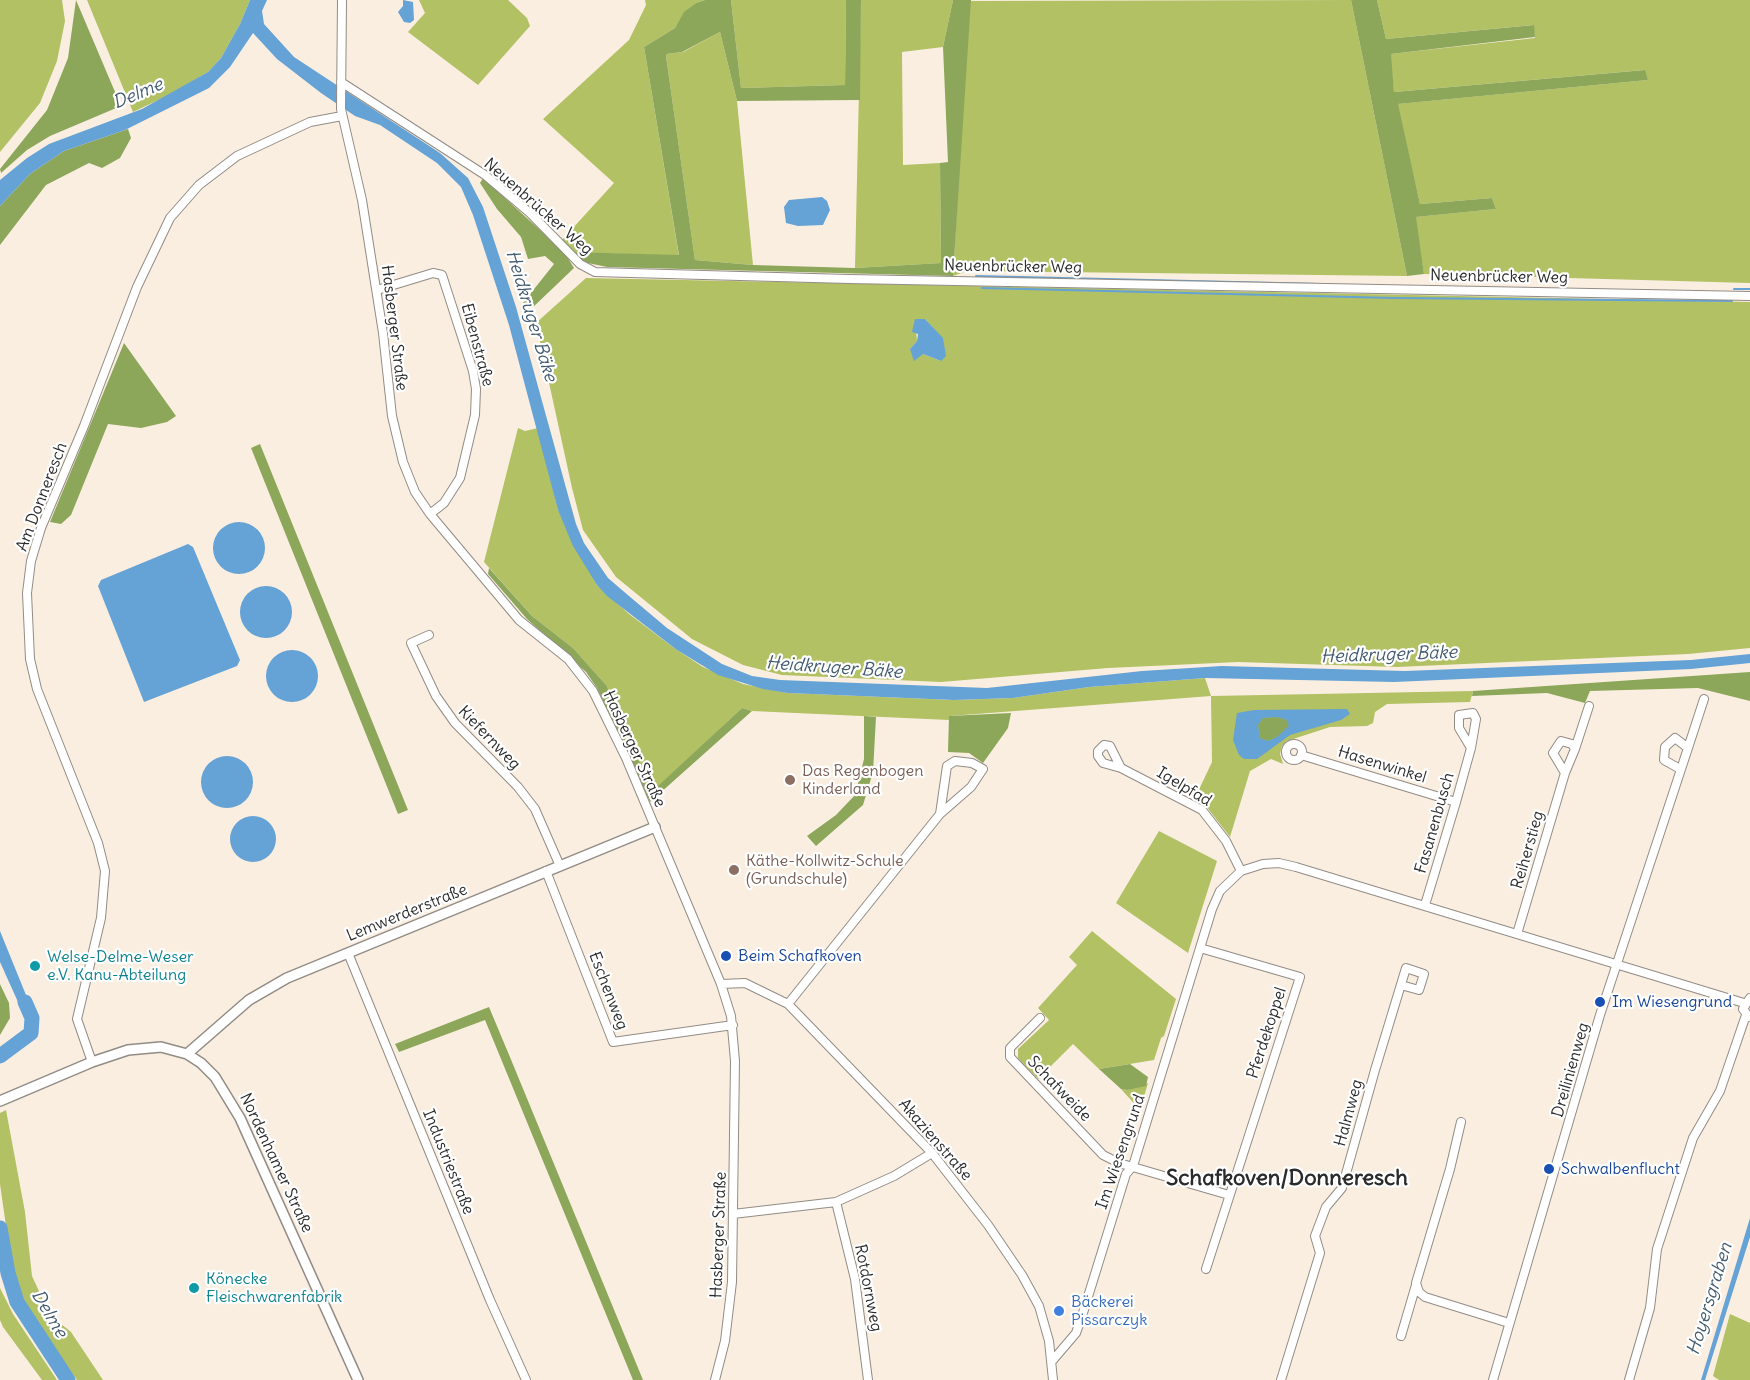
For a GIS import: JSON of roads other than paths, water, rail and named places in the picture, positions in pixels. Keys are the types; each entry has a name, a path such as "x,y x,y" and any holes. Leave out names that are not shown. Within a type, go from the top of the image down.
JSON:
{"street":[{"name":"Hasberger Straße","path":"342,0 342,112 362,200 377,290 392,416 403,462 416,492 430,514 519,620 568,659 587,681 608,718 655,827 721,984 733,1025 733,1214 730,1307 715,1380"},
{"name":"Neuenbrücker Weg","path":"341,81 485,175 530,213 580,264 595,272 1750,296"},
{"name":"Am Donneresch","path":"92,1062 77,1019 101,918 105,871 99,843 37,689 30,659 27,593 31,561 41,528 84,426 137,287 170,218 199,185 237,156 310,122 342,112"},
{"name":"Eibenstraße","path":"377,290 433,273 441,275 472,371 476,389 475,415 460,478 444,503 430,514"},
{"name":"Kiefernweg","path":"429,635 411,643 436,696 455,723 518,787 535,809 560,866"},
{"name":"Dreilinienweg","path":"1493,1380 1618,964 1704,699"},
{"name":"Reiherstieg","path":"1517,934 1565,773 1589,706"},
{"path":"1680,769 1664,760 1665,747 1675,738 1688,748"},
{"path":"1565,773 1553,753 1556,745 1561,741 1572,744 1575,749"},
{"name":"Fasanenbusch","path":"1425,905 1471,748"},
{"name":"Hasenwinkel","path":"1301,754 1456,802"},
{"path":"788,1004 940,814 971,787 983,769 972,763 955,760 947,766 940,814"},
{"name":"Igelpfad","path":"1121,768 1202,810 1226,841 1241,871"},
{"name":"Lemwerderstraße","path":"187,1054 218,1025 264,991 348,953 655,827"},
{"path":"1241,871 1263,864 1279,863 1747,1000 1748,1017 1720,1091 1689,1149 1657,1249 1650,1308 1629,1380"},
{"name":"Eschenweg","path":"546,871 613,1042 733,1025"},
{"name":"Im Wiesengrund","path":"1053,1360 1076,1333 1126,1174 1133,1166 1200,948 1220,891 1241,871"},
{"name":"Pferdekoppel","path":"1200,948 1300,977 1206,1269"},
{"name":"Industriestraße","path":"348,953 490,1300 526,1380"},
{"name":"Akazienstraße","path":"721,984 745,983 788,1004 932,1153 988,1225 1022,1275 1039,1306 1053,1360 1053,1380"},
{"name":"Halmweg","path":"1281,1380 1320,1253 1315,1236 1326,1207 1342,1188 1401,985"},
{"name":"Schafweide","path":"1041,1018 1010,1048 1010,1057 1103,1155 1119,1163 1133,1166"},
{"name":"Nordenhamer Straße","path":"0,1101 111,1055 145,1048 162,1047 187,1054 211,1072 240,1118 358,1380"},
{"path":"1401,1336 1450,1169 1461,1122"},
{"path":"733,1214 836,1202 894,1176 932,1153"},
{"path":"1133,1166 1229,1196"},
{"name":"Rotdornweg","path":"836,1202 855,1279 868,1380"},
{"path":"1416,1283 1419,1292 1425,1297 1509,1323"}],"water":[{"path":"250,0 267,0 262,11 264,24 294,57 440,153 468,178 483,207 516,307 576,524 584,543 608,578 667,628 722,664 752,676 780,680 987,688 1142,671 1222,666 1405,671 1691,660 1750,654 1750,663 1691,669 1394,682 1205,678 1089,687 1013,698 954,700 788,693 763,689 718,675 677,650 607,596 597,585 573,546 558,510 509,325 473,215 461,187 437,163 380,125 355,116 321,93 277,59 253,33 230,67 209,88 125,130 64,151 30,174 0,206 0,180 27,158 49,144 142,109 208,72 221,58"},
{"path":"403,0 413,2 414,20 410,23 404,22 398,12 403,6"},
{"path":"822,197 827,201 830,210 823,225 798,226 786,223 784,207 789,200"},
{"path":"915,319 925,319 943,338 946,356 941,361 923,354 914,361 910,349 917,341 918,334 912,332"},
{"path":"239,522 253,526 261,534 265,548 261,562 253,570 239,574 225,570 217,562 213,548 217,534 225,526"},
{"path":"188,544 193,547 240,660 237,666 144,702 98,586 101,580"},
{"path":"266,586 280,590 288,598 292,612 288,626 280,634 266,638 252,634 244,626 240,612 244,598 252,590"},
{"path":"292,650 306,654 314,662 318,676 314,690 306,698 292,702 278,698 270,690 266,676 270,662 278,654"},
{"path":"1347,709 1350,714 1341,720 1290,735 1257,759 1244,759 1239,755 1233,740 1237,713 1254,710","holes":["1277,717 1287,720 1289,726 1277,737 1268,741 1260,738 1258,725 1263,718"]},
{"path":"227,756 241,760 249,768 253,782 249,796 241,804 227,808 213,804 205,796 201,782 205,768 213,760"},
{"path":"253,816 269,823 276,839 269,855 253,862 237,855 230,839 237,823"},
{"path":"0,931 28,1000 32,1018 18,1002 0,962"},
{"path":"1750,1218 1750,1237 1705,1380 1701,1380"}],"waterway":[{"path":"976,276 1321,284"},
{"path":"982,288 1393,298 1732,301"},
{"path":"1734,289 1750,289"},
{"name":"Delme","path":"0,1056 31,1033 32,1018 25,1002"},
{"name":"Delme","path":"0,1228 8,1273 17,1302 68,1380"}],"place":[{"name":"Das Regenbogen Kinderland","path":"790,780"},
{"name":"Käthe-Kollwitz-Schule (Grundschule)","path":"734,870"},
{"name":"Beim Schafkoven","path":"726,956"},
{"name":"Welse-Delme-Weser e.V. Kanu-Abteilung","path":"35,966"},
{"name":"Im Wiesengrund","path":"1600,1002"},
{"name":"Schwalbenflucht","path":"1549,1169"},
{"name":"Könecke Fleischwarenfabrik","path":"194,1288"},
{"name":"Bäckerei Pissarczyk","path":"1059,1311"}],"district":[{"name":"Schafkoven/Donneresch","path":"1287,1179"}],"water label":[{"name":"Heidkruger Bäke","path":"531,316"},
{"name":"Heidkruger Bäke","path":"1389,655"},
{"name":"Heidkruger Bäke","path":"834,668"},
{"name":"Hoyersgraben","path":"1710,1299"}]}
